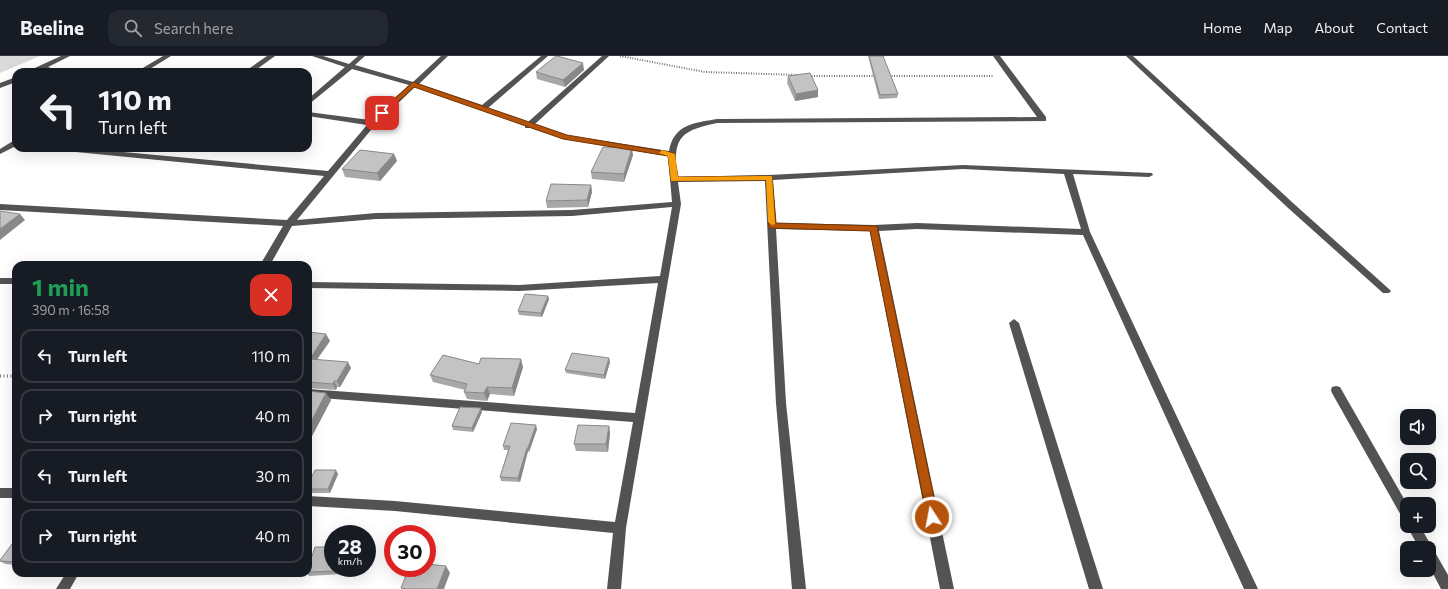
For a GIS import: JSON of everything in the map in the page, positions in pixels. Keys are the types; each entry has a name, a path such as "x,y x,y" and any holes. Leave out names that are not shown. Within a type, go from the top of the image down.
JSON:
{"street":[{"path":"41,67 67,56"},
{"path":"147,68 168,56"},
{"path":"254,68 272,56"},
{"path":"315,56 413,84 483,108 528,126 565,137 672,154"},
{"path":"312,100 350,65 362,56"},
{"path":"267,261 289,223 372,123 445,56"},
{"path":"483,108 545,56"},
{"path":"528,126 606,56"},
{"path":"614,589 620,528 677,204 672,154 677,138 683,130 717,121 1043,119 996,56"},
{"path":"1129,56 1386,290"},
{"path":"0,86 12,81"},
{"path":"312,115 372,123"},
{"path":"0,152 12,146"},
{"path":"97,152 330,174"},
{"path":"674,180 770,178 963,167 1149,175"},
{"path":"1068,172 1086,232 1110,281 1251,589"},
{"path":"770,178 781,403 799,589"},
{"path":"0,207 289,223 376,216 572,213 677,204"},
{"path":"772,226 874,228 917,226 1086,232"},
{"path":"874,228 947,589"},
{"path":"312,285 519,288 663,279"},
{"path":"0,281 12,281"},
{"path":"1014,323 1096,589"},
{"path":"1336,390 1400,503"},
{"path":"312,393 640,418"},
{"path":"0,493 12,493"},
{"path":"312,501 395,506 620,528"},
{"path":"1436,567 1448,588"},
{"path":"63,589 70,577"}],"path":[{"path":"618,56 705,72 798,75"},
{"path":"806,76 877,76"},
{"path":"885,76 1011,76"},
{"path":"0,376 12,376"}],"shaded area":[{"path":"0,56 40,56 0,73"}],"building":[{"path":"556,56 583,63 563,80 536,72"},
{"path":"869,56 883,56 898,94 880,95"},
{"path":"810,73 818,90 796,94 788,76"},
{"path":"603,147 632,148 624,174 591,172"},
{"path":"360,150 394,154 377,173 342,169"},
{"path":"551,184 591,185 587,200 546,201"},
{"path":"0,211 20,214 0,229"},
{"path":"525,294 548,296 541,313 518,311"},
{"path":"312,332 326,334 312,356"},
{"path":"572,353 609,358 604,375 565,370"},
{"path":"443,355 479,364 481,358 521,359 512,388 487,387 484,393 464,392 467,384 430,375"},
{"path":"312,359 348,362 337,381 334,381 333,384 312,382"},
{"path":"312,391 326,393 312,420"},
{"path":"460,407 481,408 472,428 452,426"},
{"path":"511,423 536,425 518,478 500,477 510,446 503,446"},
{"path":"578,425 609,426 606,444 574,444"},
{"path":"315,470 336,470 328,489 312,489 312,476"},
{"path":"12,544 12,562 0,560"},
{"path":"315,547 324,547 324,571 312,572 312,556"},
{"path":"436,565 446,566 437,589 401,588 405,577 436,577"}],"slow traffic":[{"path":"662,153 672,154 674,180 770,178 772,222"}],"route":[{"path":"382,113 413,84 483,108 528,126 565,137 672,154 674,180 770,178 772,226 874,228 932,517"}]}
